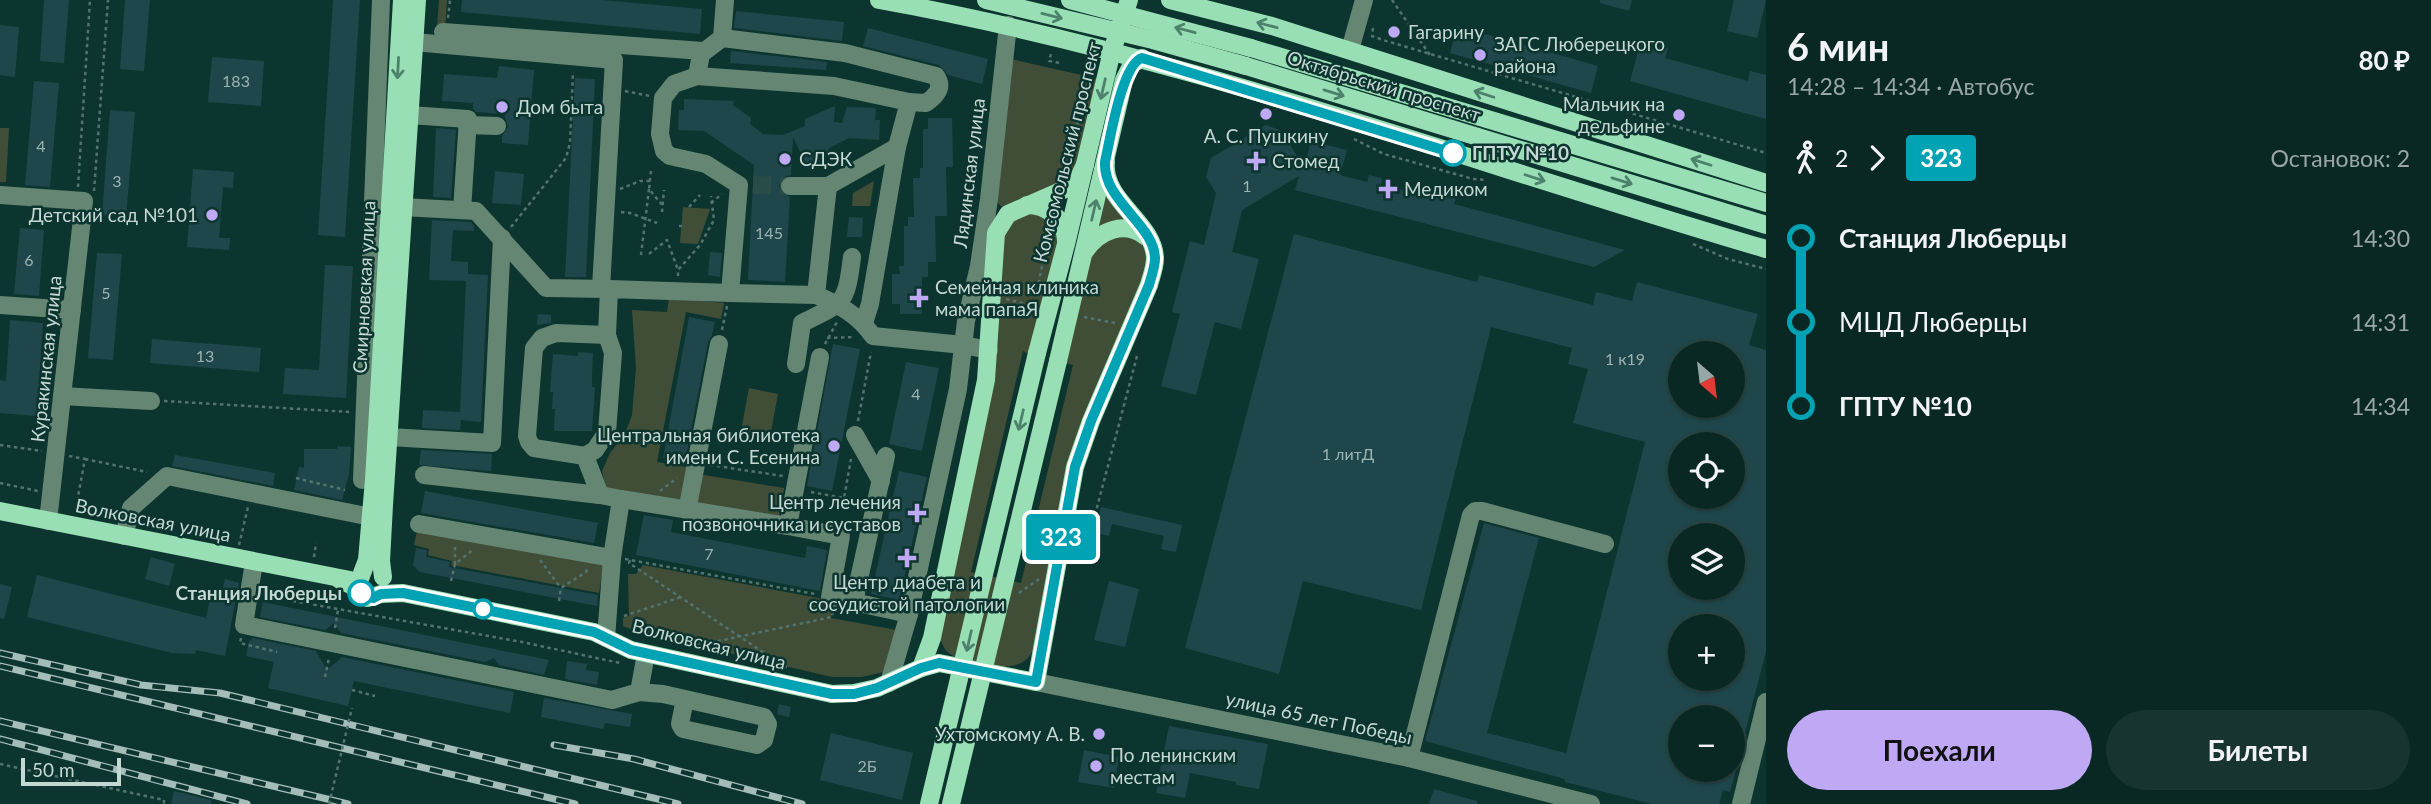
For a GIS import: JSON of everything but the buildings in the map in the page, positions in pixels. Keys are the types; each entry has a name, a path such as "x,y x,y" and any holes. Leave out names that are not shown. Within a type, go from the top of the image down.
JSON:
{"main road":[{"path":"879,0 1008,25 1142,58 1766,249"},
{"name":"Октябрьский проспект","path":"985,0 1153,40 1246,66 1766,225"},
{"name":"Октябрьский проспект","path":"1070,0 1251,48 1766,203"},
{"name":"Комсомольский проспект","path":"929,804 1112,51 1129,0"},
{"path":"1170,0 1272,26 1766,183"},
{"name":"Смирновская улица","path":"383,584 381,561 415,36 414,1"},
{"name":"Смирновская улица","path":"361,583 367,560 371,517 414,1"},
{"name":"Комсомольский проспект","path":"951,804 1124,80 1132,64 1142,58"},
{"path":"921,668 943,663 1036,682 1075,467 1154,265 1154,252 1113,191 1106,176 1105,162"},
{"name":"Лядинская улица","path":"921,668 932,638 982,406 989,350 996,233 1008,214 1063,190 1079,177 1085,165"},
{"path":"1026,205 1045,208 1055,216 1065,231 1066,244"},
{"path":"1082,258 1092,243 1117,228 1135,230 1143,234 1149,242"},
{"name":"Волковская улица","path":"0,511 340,580 361,583 375,572 383,584 403,593 594,632 631,650 645,661 832,694 854,694 889,683 921,668"}],"street":[{"path":"362,480 381,0"},
{"path":"722,38 725,0"},
{"path":"1350,50 1363,0"},
{"name":"Лядинская улица","path":"889,683 909,614 958,389 968,308 979,266 989,199 1008,25"},
{"path":"415,36 703,51"},
{"path":"415,36 614,60 606,212 607,335 613,352 607,432 602,443 585,456 534,448 527,436 534,348 542,338 556,333 607,335"},
{"path":"697,76 703,51 722,38 845,52 936,76 940,86 938,94 926,103 909,102 834,86 697,76 674,84 663,98 660,134 664,151 670,156 706,164 739,187 730,293"},
{"path":"869,330 870,304 897,147 909,102"},
{"path":"409,115 468,119 462,210"},
{"path":"467,125 497,126"},
{"path":"790,186 828,186 897,147"},
{"path":"817,295 828,186"},
{"path":"0,195 80,201"},
{"name":"Куракинская улица","path":"48,521 72,310 80,201"},
{"path":"402,207 476,211 546,288 817,295 842,306 869,330 989,350"},
{"path":"389,437 492,443 502,238"},
{"path":"796,364 802,323 842,306 848,290 852,257"},
{"path":"0,305 72,310"},
{"path":"687,511 719,344"},
{"path":"788,526 820,357"},
{"path":"62,396 150,401"},
{"path":"855,435 881,481"},
{"path":"585,456 600,495"},
{"path":"854,602 886,456"},
{"path":"424,475 600,495 841,536 832,597 909,614"},
{"path":"124,536 131,508 167,477 371,517"},
{"path":"606,638 621,558 621,499"},
{"path":"1409,758 1471,515 1482,511 1605,544"},
{"path":"419,524 621,558"},
{"path":"254,562 244,625 612,700 639,692 685,699 764,717 768,724 764,740 757,745 683,729 680,724 685,699"},
{"path":"639,692 645,661"},
{"name":"улица 65 лет Победы","path":"1036,682 1409,758 1591,804"},
{"path":"1741,804 1766,702"}],"path":[{"path":"90,0 80,201 94,201 108,0"},
{"path":"1392,0 1430,55"},
{"path":"1372,36 1766,153"},
{"path":"1051,54 1049,61 1060,63"},
{"path":"502,238 566,158 570,143 574,56"},
{"path":"612,88 663,98"},
{"path":"641,255 651,171"},
{"path":"607,191 616,191 640,181 650,181"},
{"path":"711,203 739,187"},
{"path":"649,189 663,206"},
{"path":"662,212 664,190"},
{"path":"689,207 700,195"},
{"path":"678,270 700,245 714,220 710,196"},
{"path":"606,212 630,213 657,223"},
{"path":"704,227 709,228"},
{"path":"649,254 667,240 678,270 676,291"},
{"path":"719,344 730,293"},
{"path":"992,296 1038,307"},
{"path":"820,357 842,306"},
{"path":"1081,316 1132,327"},
{"path":"643,503 696,463 796,484 844,498 869,330 827,338"},
{"path":"1086,548 1137,355"},
{"path":"150,401 354,412"},
{"path":"0,445 57,453 167,477"},
{"path":"75,513 85,459"},
{"path":"296,478 345,490"},
{"path":"0,483 51,494"},
{"path":"451,581 455,564 490,536"},
{"path":"528,543 561,588 559,601"},
{"path":"561,588 586,572 588,554"},
{"path":"621,558 832,597"},
{"path":"621,558 793,672"},
{"path":"249,593 645,661"},
{"path":"621,617 681,597"},
{"path":"689,647 832,617"},
{"path":"248,645 277,652"},
{"path":"352,691 375,696"},
{"path":"329,804 352,708"},
{"path":"0,764 164,800 164,804"}],"green space":[{"path":"439,0 447,0 445,28 437,28"},
{"path":"1011,59 1099,79 1080,158 1070,178 1004,209 997,202"},
{"path":"0,128 9,128 6,182 0,182"},
{"path":"874,181 870,206 852,206 853,193"},
{"path":"1105,194 1129,221 1096,229"},
{"path":"683,207 710,209 698,244 680,243"},
{"path":"1037,213 1055,226 1059,242 1030,355 1023,351 971,572 1021,583 1073,365 1066,363 1092,252 1118,233 1141,242 1147,254 1146,272 1068,465 1034,649 1023,662 999,666 955,657 946,650 940,639 1003,235 1018,216"},
{"path":"669,298 724,303 721,319 686,312 657,462 692,468 684,507 607,494 602,471 610,453 625,434 632,415 636,368 632,310 667,312"},
{"path":"749,388 778,394 770,437 741,431"},
{"path":"698,474 784,488 779,517 693,503"},
{"path":"417,531 604,563 599,593 451,565 452,561 428,555 429,549 414,545"},
{"path":"643,565 834,601 831,618 902,631 892,670 862,677 832,677 638,632 623,626 623,618 629,616 628,574 636,574"}],"tunnel":[{"path":"753,185 790,186"}],"railway":[{"path":"0,653 141,685 220,693 678,804"},
{"path":"0,666 575,804"},
{"path":"0,721 348,804"},
{"path":"0,739 247,804"},
{"path":"554,745 634,759 802,804"}],"bus line":[{"name":"323","path":"361,593 368,598 381,594 403,593 594,632 631,650 809,691 854,694 877,688 939,663 1036,682 1075,467 1091,421 1149,285 1155,259 1149,242 1113,191 1105,172 1124,80 1132,64 1142,58 1453,153"}],"place":[{"name":"Гагарину","path":"1394,32"},
{"name":"ЗАГС Люберецкого района","path":"1480,55"},
{"name":"Дом быта","path":"502,107"},
{"name":"А. С. Пушкину","path":"1266,114"},
{"name":"Мальчик на дельфине","path":"1679,115"},
{"name":"ГПТУ №10","path":"1453,153"},
{"name":"СДЭК","path":"785,159"},
{"name":"Стомед","path":"1256,161"},
{"name":"Медиком","path":"1388,189"},
{"name":"Детский сад №101","path":"212,215"},
{"name":"Семейная клиника мама папаЯ","path":"919,298"},
{"name":"Центральная библиотека имени С. Есенина","path":"834,446"},
{"name":"Центр лечения позвоночника и суставов","path":"917,513"},
{"name":"Центр диабета и сосудистой патологии","path":"907,558"},
{"name":"Станция Люберцы","path":"361,593"},
{"name":"Ухтомскому А. В.","path":"1099,734"},
{"name":"По ленинским местам","path":"1096,766"}]}
